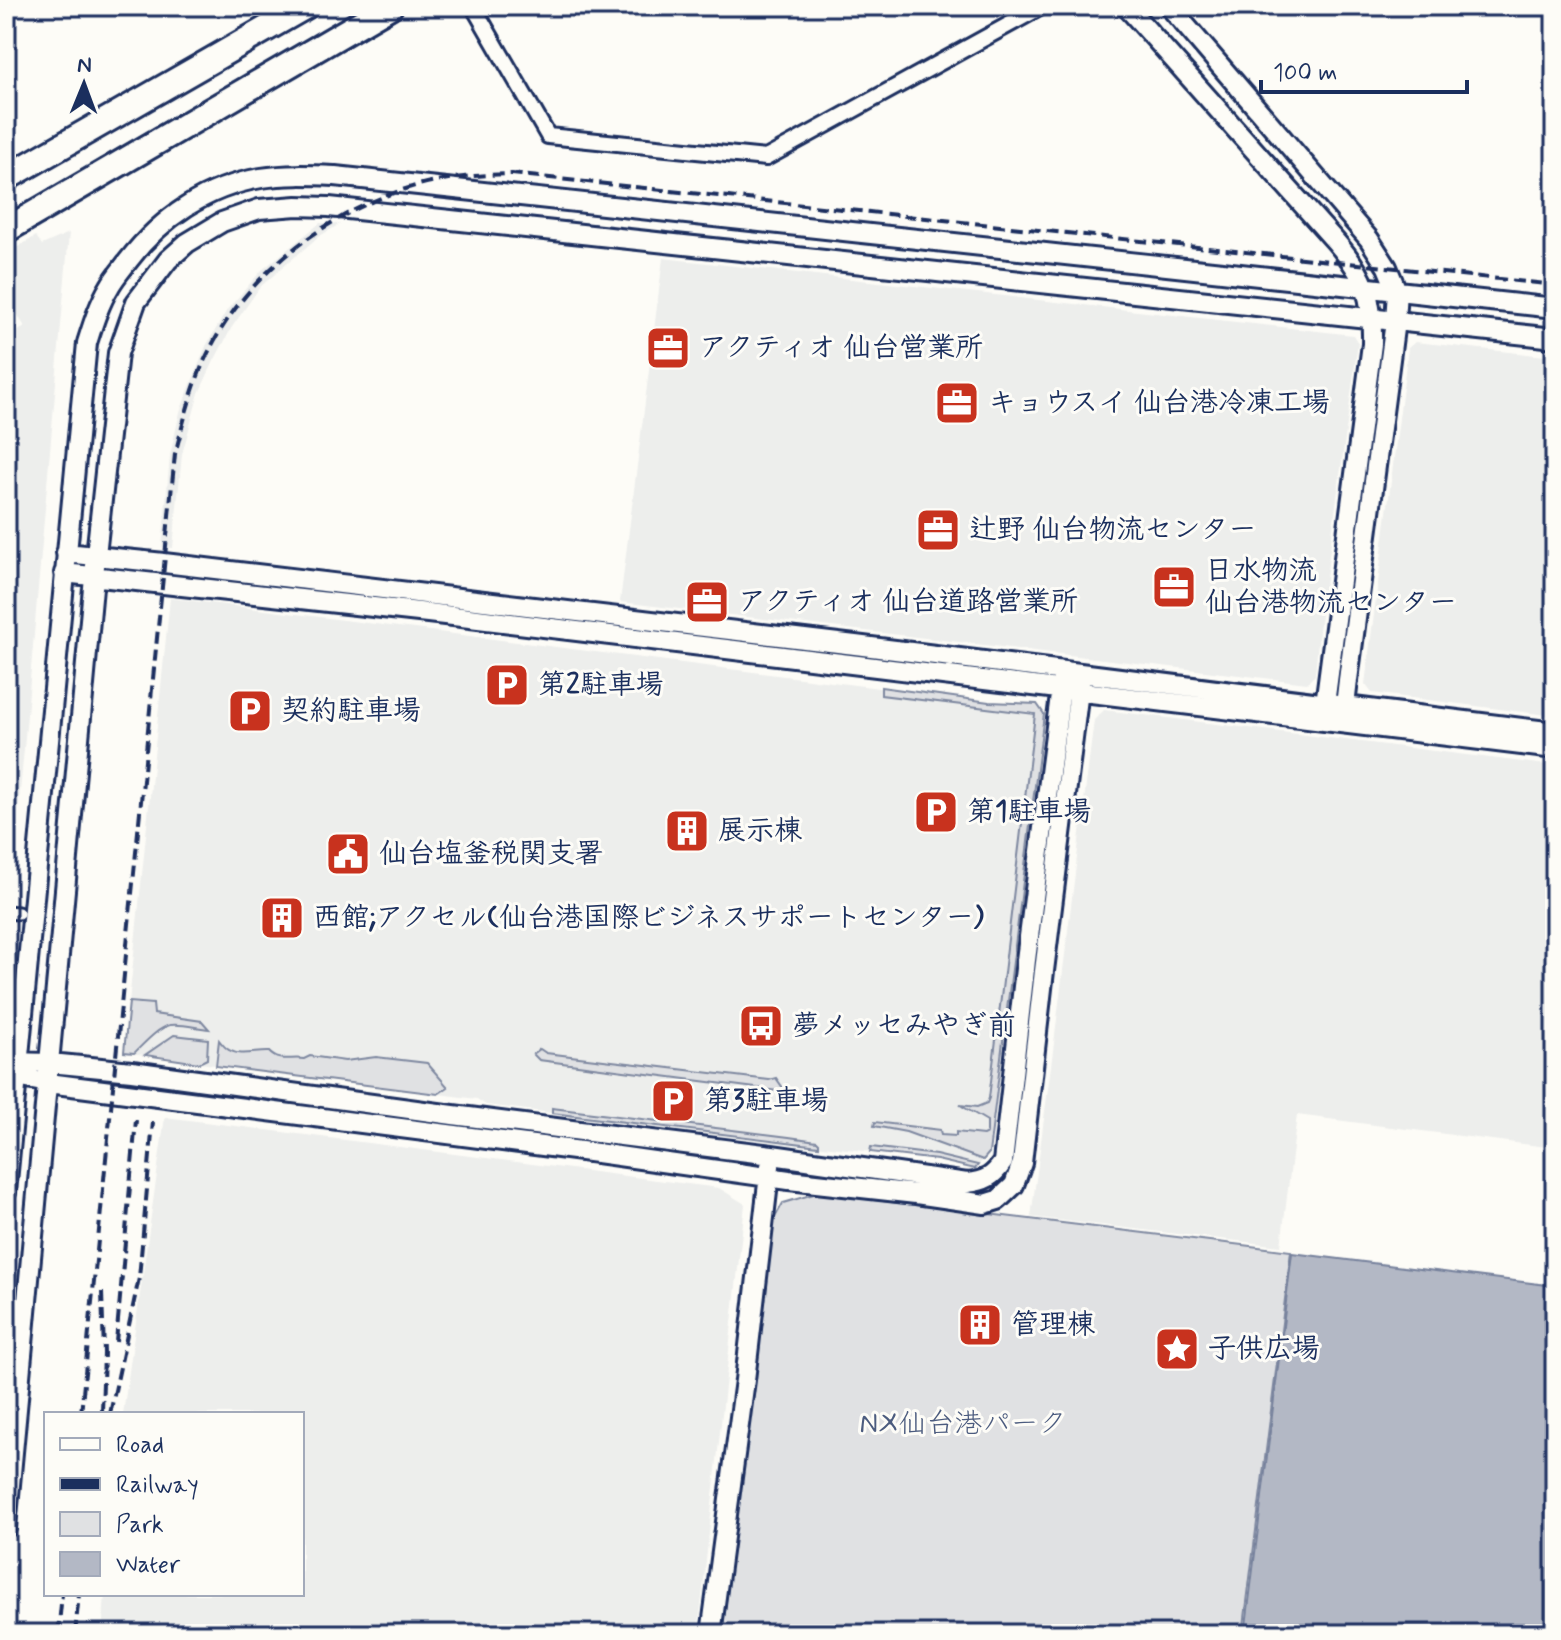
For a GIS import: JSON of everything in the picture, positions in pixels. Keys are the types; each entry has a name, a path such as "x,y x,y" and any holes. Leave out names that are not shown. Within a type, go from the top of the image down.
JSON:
{"main road":[{"path":"6,178 306,6"},
{"path":"6,230 390,6"}],"street":[{"path":"473,6 548,136 766,158 1043,6"},
{"path":"1126,6 1336,242 1353,263 1366,287 1373,319 1372,344 1325,704"},
{"path":"1169,6 1369,239 1387,267 1397,291 1339,714"},
{"path":"6,1192 12,1069 87,343 110,285 157,228 196,200 238,183 260,178 294,174 335,176 1555,308"},
{"path":"6,1528 94,575 118,353 136,302 168,260 187,243 222,222 259,209 297,206 354,209 1555,338"},
{"path":"66,553 1339,714 1555,749"},
{"path":"64,573 1071,681 1325,704 1339,714 1555,732"},
{"path":"12,1069 50,1063 132,1071 967,1183 982,1182 995,1174 1003,1162 1026,960 1071,681"},
{"path":"12,1069 48,1083 985,1204 998,1200 1014,1185 1022,1163 1071,681"},
{"path":"711,1634 772,1155"}],"shaded area":[{"path":"320,223 340,224 318,237 260,287 232,327 214,361 199,393 182,454 173,548 162,547 170,456 180,412 206,346 227,310 262,270"},
{"path":"69,233 6,941 6,338 25,327 6,296 6,254 36,236 42,245"},
{"path":"663,258 1353,335 1358,343 1315,675 1307,683 620,602"},
{"path":"1415,342 1555,357 1555,716 1372,693 1365,684 1408,348"},
{"path":"170,598 989,702 1037,704 1044,714 989,1153 975,1169 937,1160 486,1105 477,1099 124,1052"},
{"path":"1104,710 1555,766 1555,1148 1297,1115 1281,1246 1031,1217 1094,720"},
{"path":"165,1117 719,1188 745,1204 698,1634 102,1634 105,1596 304,1596 304,1412 123,1412"}],"green space":[{"path":"881,687 989,702 1037,704 1044,714 989,1153 983,1160 906,1132 874,1126 875,1122 940,1130 941,1135 956,1136 956,1132 987,1133 987,1121 960,1105 977,1107 987,1103 989,1098 1035,714 881,695"},
{"path":"129,1002 153,1004 154,1014 202,1021 209,1029 170,1025 155,1033 134,1053 124,1052"},
{"path":"174,1035 208,1039 207,1059 199,1063 145,1055"},
{"path":"219,1040 234,1052 269,1052 281,1059 310,1056 345,1061 376,1057 427,1063 448,1087 438,1094 216,1066"},
{"path":"540,1049 546,1053 769,1080 776,1078 783,1088 778,1091 539,1060 533,1054"},
{"path":"552,1108 789,1137 817,1141 819,1146 552,1113"},
{"path":"871,1147 936,1155 978,1165 975,1169 937,1160 870,1152"},
{"name":"NX仙台港パーク","path":"817,1193 1291,1251 1243,1634 722,1634 773,1221 783,1203"}],"water":[{"path":"1292,1253 1555,1286 1555,1634 1245,1634"}],"railway":[{"path":"81,1412 175,454 198,377 218,334 238,305 289,253 349,213 415,186 439,180 512,174 1555,285"},
{"path":"116,1342 136,1120"},
{"path":"110,1412 139,1278 153,1122"},
{"path":"102,1292 102,1412"},
{"path":"58,1634 62,1596"},
{"path":"75,1634 79,1596"}],"place":[{"name":"アクティオ 仙台営業所","path":"668,348"},
{"name":"キョウスイ 仙台港冷凍工場","path":"957,403"},
{"name":"辻野 仙台物流センター","path":"938,530"},
{"name":"日水物流 仙台港物流センター","path":"1174,587"},
{"name":"アクティオ 仙台道路営業所","path":"707,602"},
{"name":"第2駐車場","path":"507,685"},
{"name":"契約駐車場","path":"250,711"},
{"name":"第1駐車場","path":"936,812"},
{"name":"展示棟","path":"687,831"},
{"name":"仙台塩釜税関支署","path":"348,854"},
{"name":"西館;アクセル(仙台港国際ビジネスサポートセンター)","path":"282,918"},
{"name":"夢メッセみやぎ前","path":"761,1026"},
{"name":"第3駐車場","path":"673,1101"},
{"name":"管理棟","path":"980,1325"},
{"name":"子供広場","path":"1177,1349"}]}
